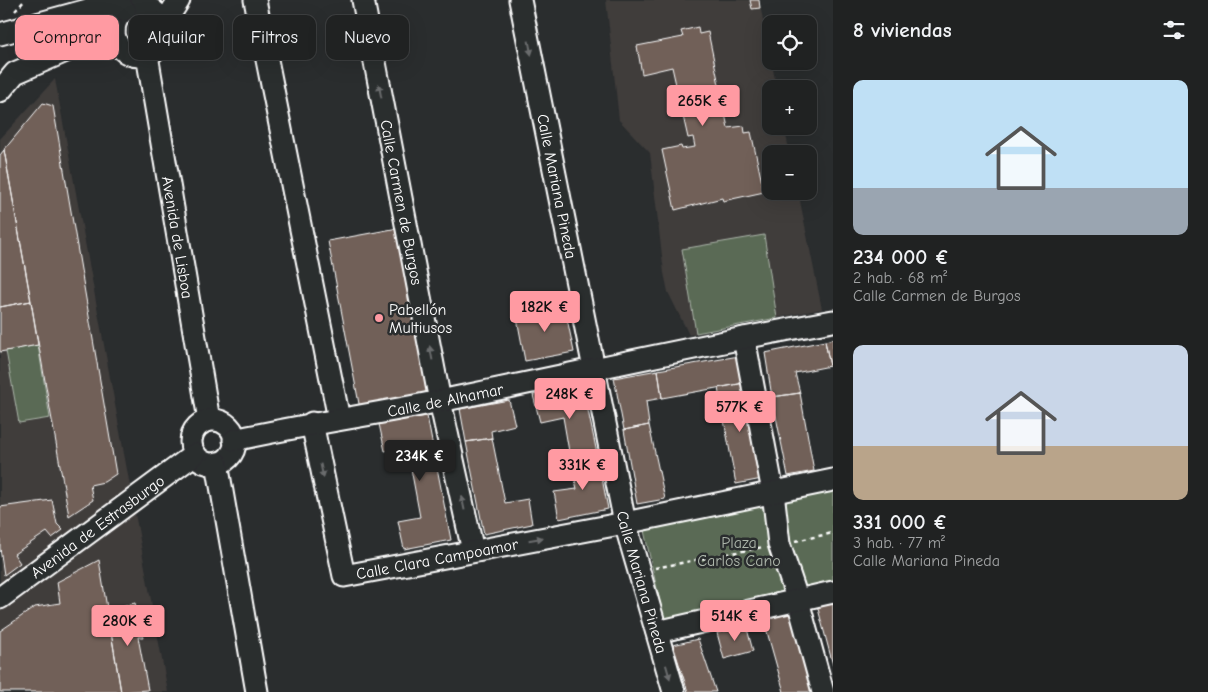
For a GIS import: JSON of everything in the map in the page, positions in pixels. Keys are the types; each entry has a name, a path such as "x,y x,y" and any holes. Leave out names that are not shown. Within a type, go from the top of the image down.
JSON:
{"street":[{"path":"170,15 179,0"},
{"path":"255,0 339,419"},
{"name":"Calle Carmen de Burgos","path":"363,0 440,401 473,551"},
{"name":"Calle Mariana Pineda","path":"520,0 625,523 674,692"},
{"path":"0,34 106,5 144,6 154,11 157,15"},
{"path":"119,15 144,6"},
{"path":"119,44 129,54"},
{"path":"0,91 15,73 45,60"},
{"name":"Avenida de Lisboa","path":"148,60 209,420"},
{"name":"Calle de Alhamar","path":"234,440 312,423 440,401 833,321"},
{"path":"744,338 773,492 779,544 798,601 823,692"},
{"path":"209,420 223,422 229,427 234,440 232,452 217,463 204,462 191,448 192,433 202,422 209,420"},
{"name":"Calle Clara Campoamor","path":"312,423 344,576 625,523 833,480"},
{"name":"Avenida de Estrasburgo","path":"0,598 195,454"},
{"path":"217,463 257,692"},
{"path":"657,632 833,592"}],"path":[{"path":"639,572 833,533"}],"shaded area":[{"path":"606,0 759,0 762,15 762,70 773,70 775,80 762,80 762,135 786,135 788,145 762,145 762,200 800,200 822,309 689,335 668,292 664,273 650,153 619,120"},
{"path":"55,79 168,692 0,692 0,139"}],"green space":[{"path":"764,235 777,318 696,333 682,249"},
{"path":"38,345 50,418 19,423 6,351"},
{"name":"Plaza Carlos Cano","path":"833,474 833,588 665,625 641,517"}],"building":[{"path":"750,0 759,0 760,8 752,9"},
{"path":"698,27 699,34 708,32 728,128 744,126 745,133 751,132 762,183 762,192 723,201 722,198 675,210 662,150 681,146 682,149 695,147 693,137 688,138 672,67 642,74 637,46 683,37 681,31"},
{"path":"43,103 53,106 116,474 104,482 90,485 93,500 69,516 4,150"},
{"path":"4,150 31,301 0,307 0,155"},
{"name":"Pabellón Multiusos","path":"398,228 430,395 360,409 328,241"},
{"path":"31,301 38,345 0,352 0,307"},
{"path":"564,304 574,352 525,361 516,313"},
{"path":"833,339 833,365 830,366 825,341"},
{"path":"825,341 830,366 795,373 800,393 772,397 765,353"},
{"path":"739,356 744,383 662,398 658,370"},
{"path":"658,370 662,398 646,401 649,425 624,430 614,378"},
{"path":"744,383 762,479 736,484 718,388"},
{"path":"583,387 598,458 571,463 563,417 540,422 533,395"},
{"path":"800,393 814,471 788,476 772,397"},
{"path":"509,400 515,425 491,431 492,438 466,442 460,409"},
{"path":"427,416 451,540 404,549 398,521 420,517 407,447 385,451 379,424"},
{"path":"649,425 665,499 637,504 624,430"},
{"path":"492,438 505,503 528,499 532,524 484,534 466,442"},
{"path":"598,458 608,509 559,519 554,492 577,489 571,463"},
{"path":"52,500 57,524 63,530 52,538 47,532 14,554 20,563 4,575 0,548 0,507"},
{"path":"99,560 121,692 0,692 0,631 35,607 60,603 57,582"},
{"path":"833,601 833,665 817,605"},
{"path":"135,603 143,637 138,637 148,690 121,692 107,609"},
{"path":"791,612 814,692 784,692 764,621"},
{"path":"746,625 753,651 724,659 717,633"},
{"path":"698,639 716,692 688,692 673,645"}],"place":[{"name":"Pabellón Multiusos","path":"379,318"}]}
